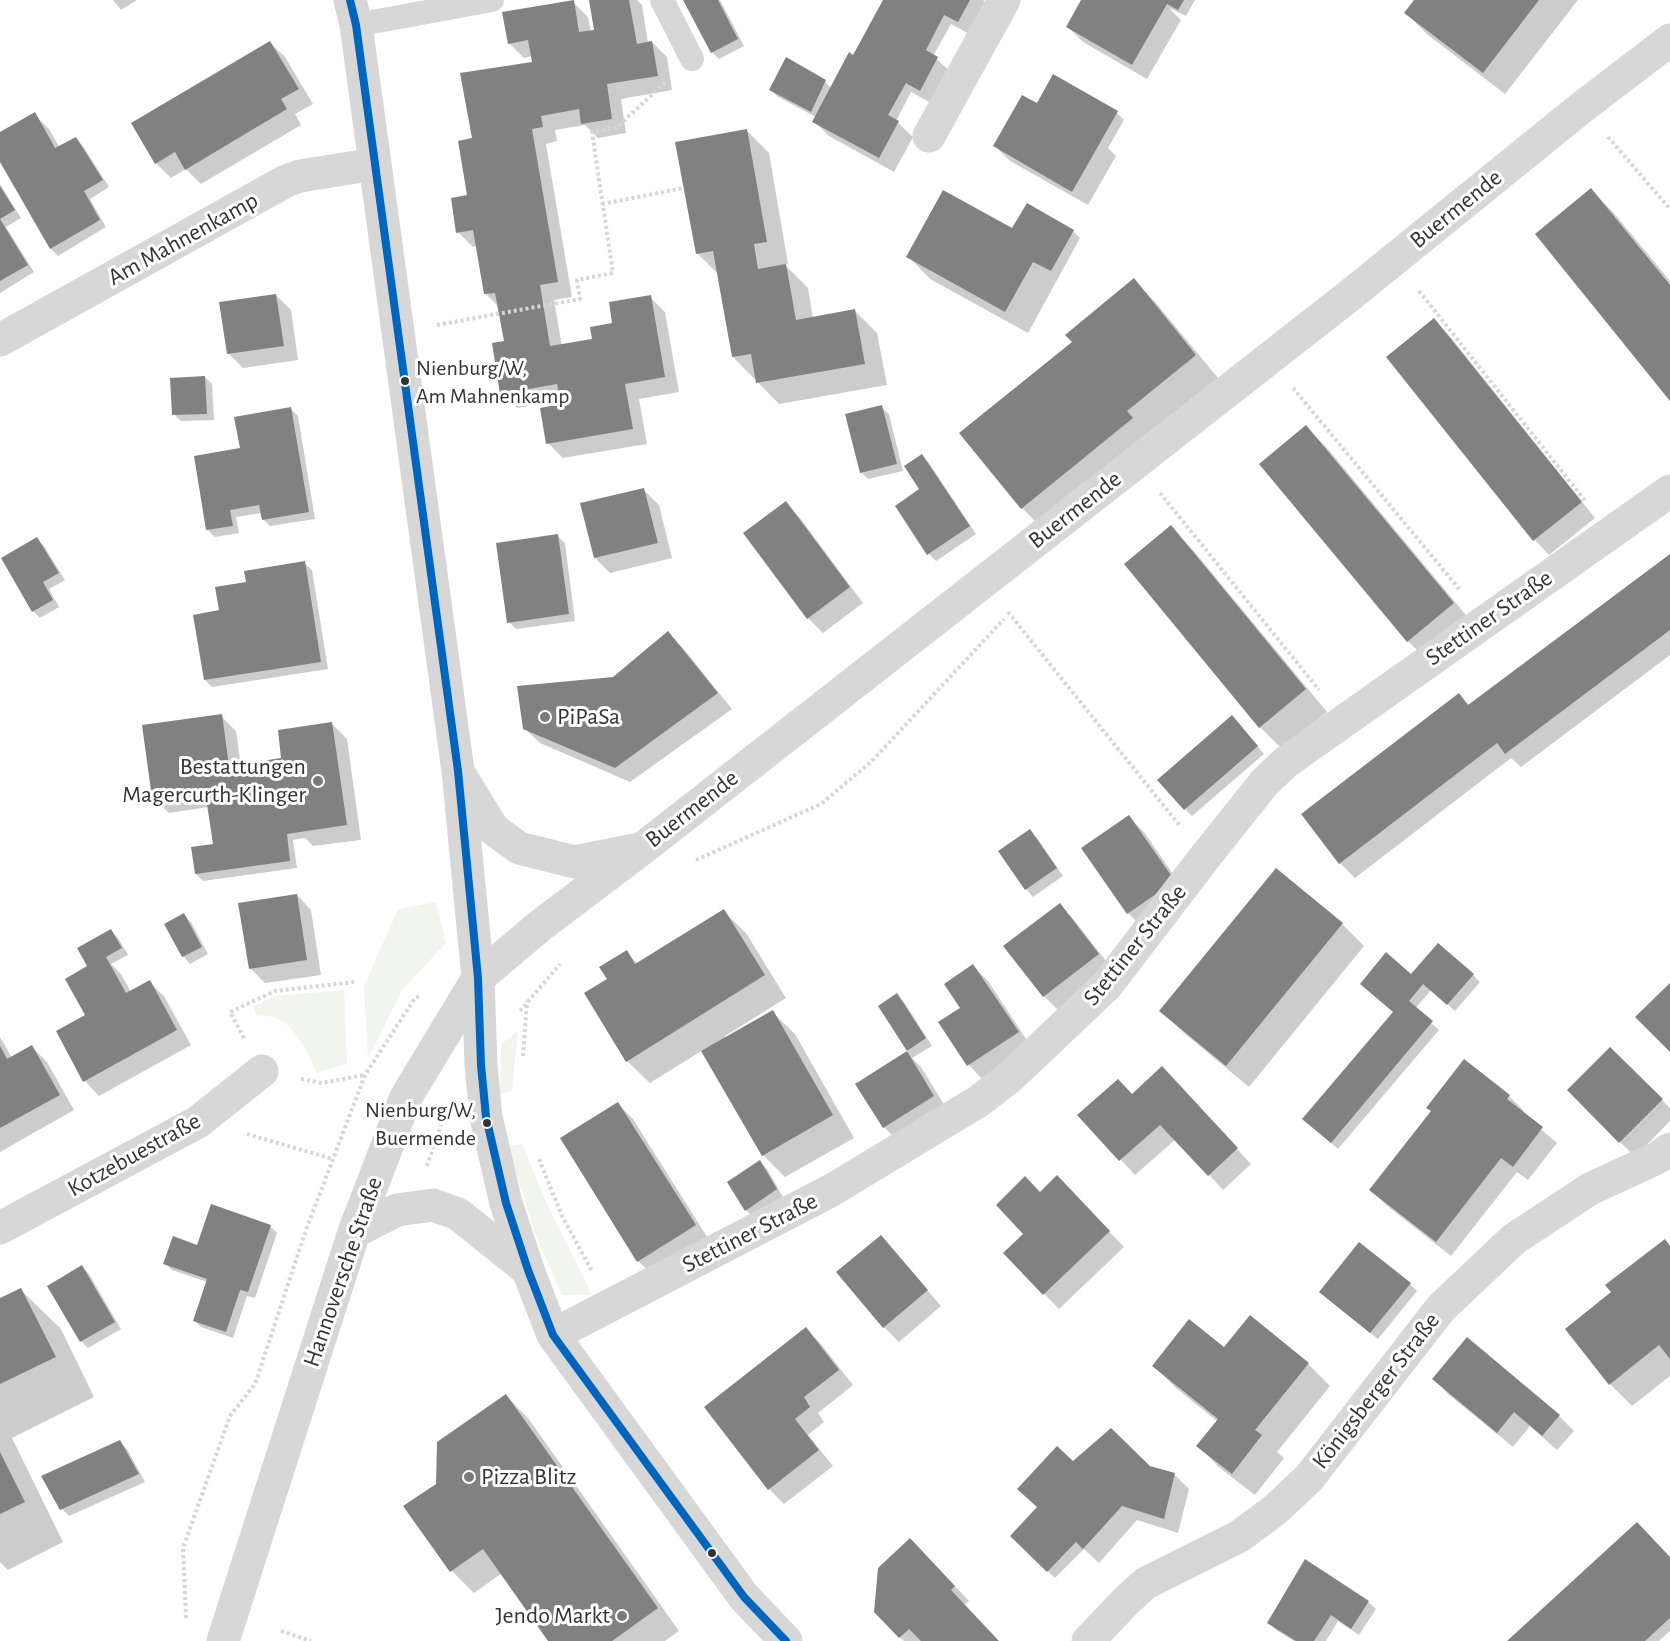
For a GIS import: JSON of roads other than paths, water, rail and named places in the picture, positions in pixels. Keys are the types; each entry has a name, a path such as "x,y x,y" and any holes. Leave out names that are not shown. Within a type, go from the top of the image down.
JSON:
{"street":[{"path":"928,136 1004,0"},
{"path":"353,13 458,771 478,978 481,1065 486,1117 506,1203 553,1335 744,1597 786,1641"},
{"name":"Buermende","path":"478,978 541,925 643,848 1395,260 1581,108 1670,40"},
{"name":"Am Mahnenkamp","path":"0,340 286,181 300,176 375,164"},
{"name":"Stettiner Straße","path":"553,1335 832,1190 979,1101 1010,1077 1107,985 1205,856 1264,783 1286,762 1670,491"},
{"path":"458,771 493,829 519,848 575,862 643,848"},
{"name":"Hannoversche Straße","path":"223,1641 354,1232 406,1097 478,978"},
{"name":"Kotzebuestraße","path":"0,1228 198,1122 262,1071"},
{"name":"Königsberger Straße","path":"1088,1641 1146,1583 1240,1536 1276,1509 1309,1478 1441,1308 1514,1239 1590,1189 1657,1158 1670,1149"},
{"path":"354,1232 397,1210 433,1205 458,1214 528,1270"}],"lane":[{"path":"353,13 492,0"},
{"path":"662,0 692,58"}],"place":[{"name":"Nienburg/W, Am Mahnenkamp","path":"405,381"},
{"name":"PiPaSa","path":"545,717"},
{"name":"Bestattungen Magercurth-Klinger","path":"318,781"},
{"name":"Nienburg/W, Buermende","path":"487,1123"},
{"name":"Pizza Blitz","path":"469,1477"},
{"name":"Jendo Markt","path":"622,1616"}]}
